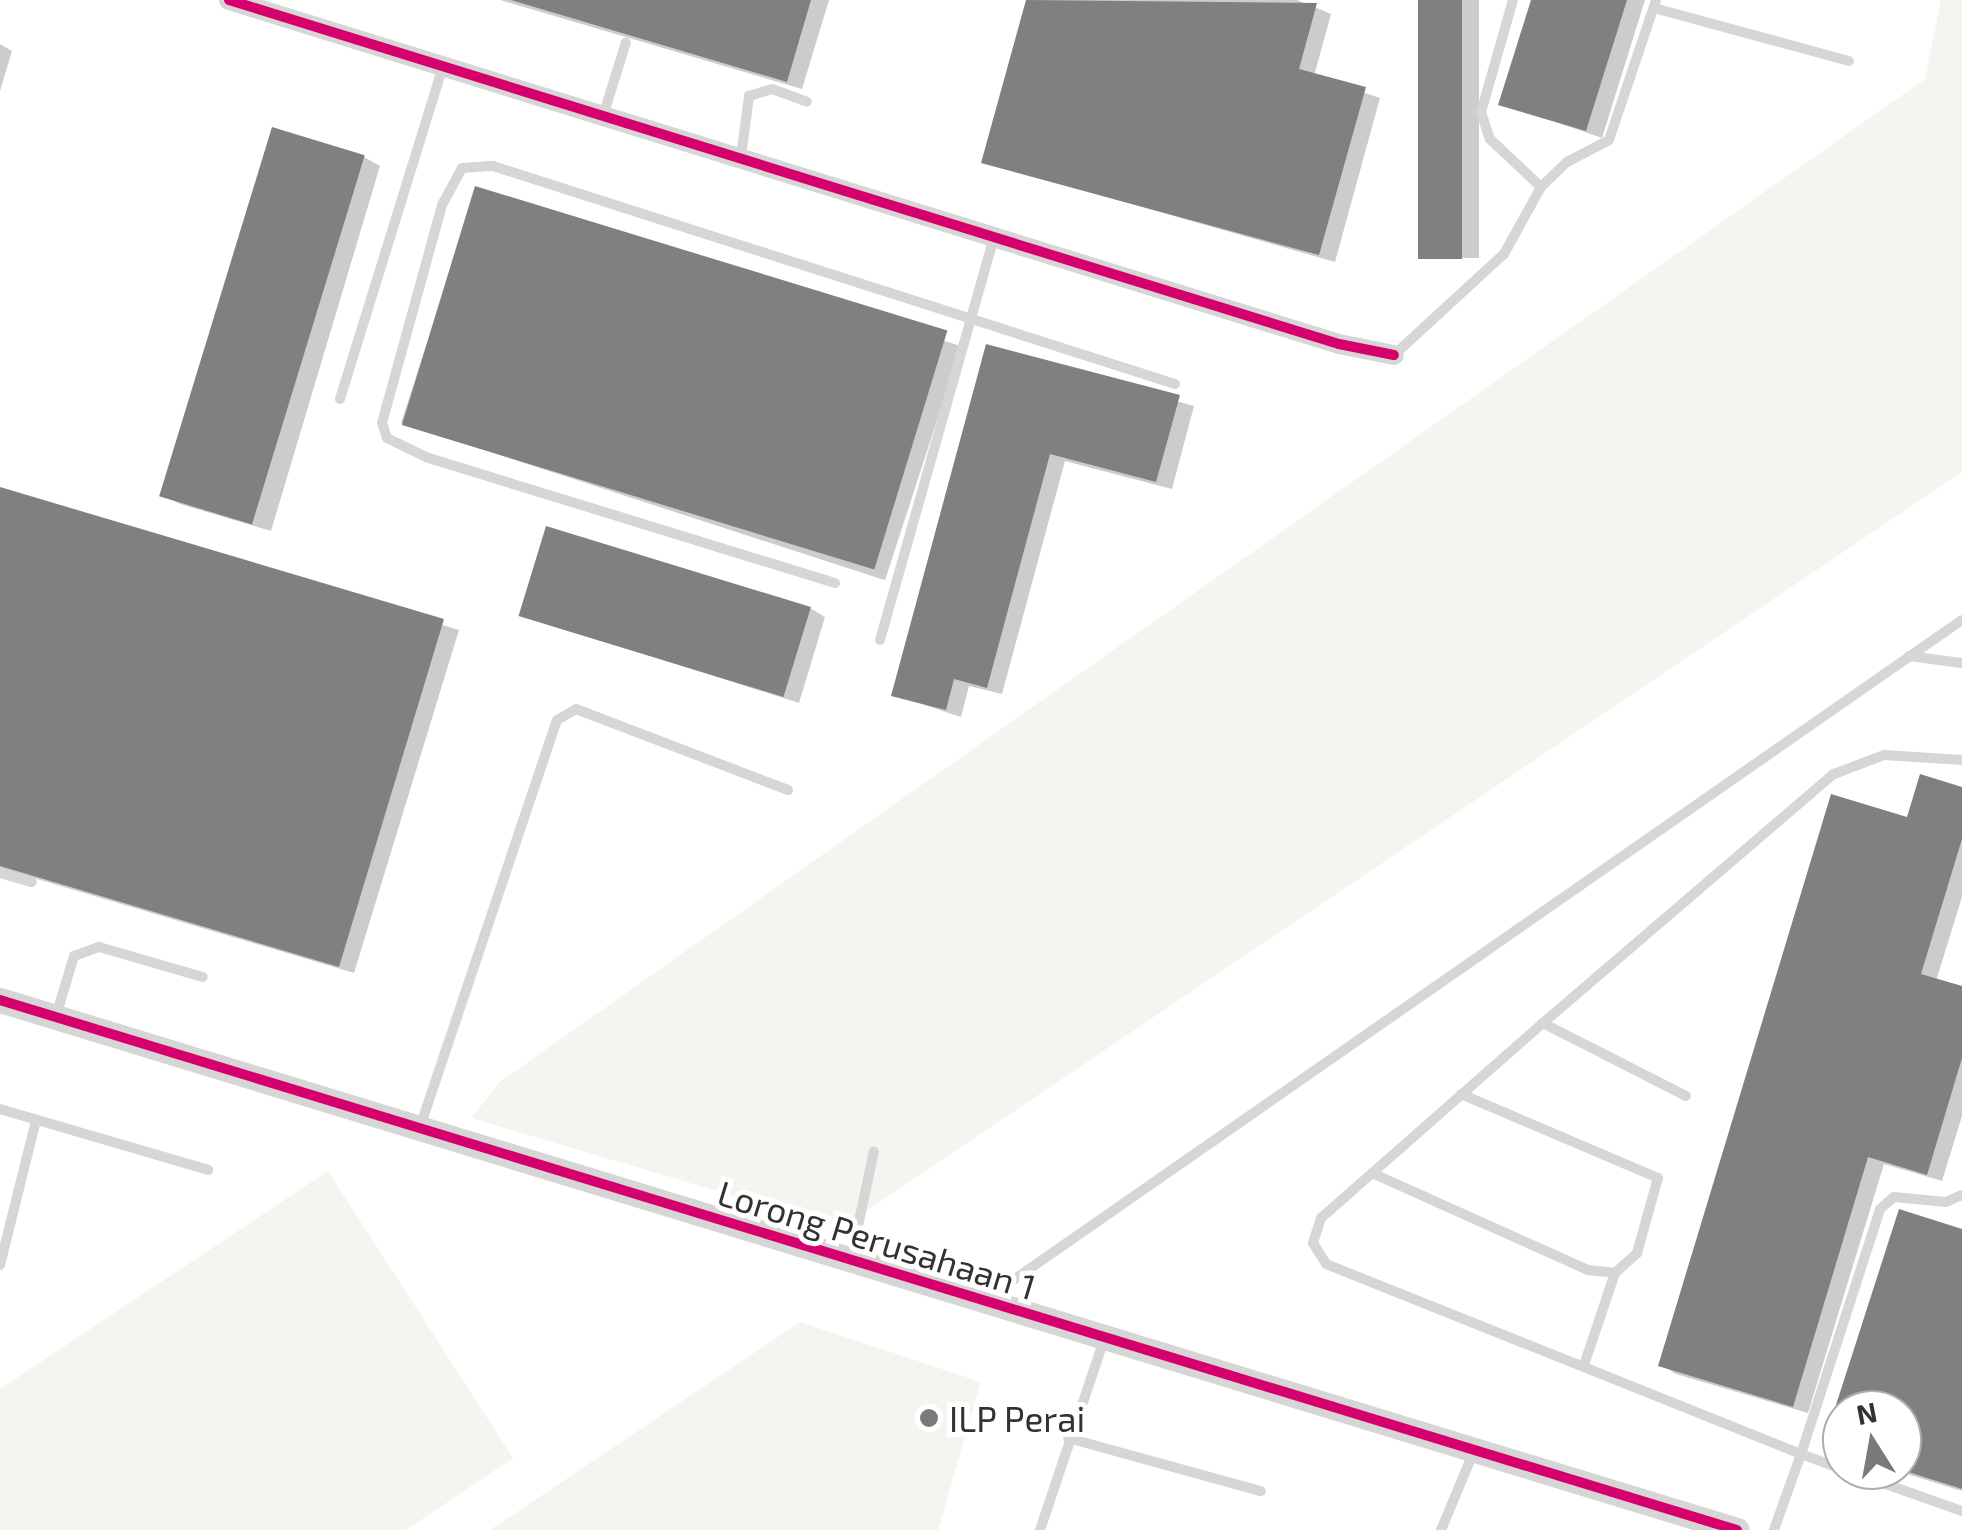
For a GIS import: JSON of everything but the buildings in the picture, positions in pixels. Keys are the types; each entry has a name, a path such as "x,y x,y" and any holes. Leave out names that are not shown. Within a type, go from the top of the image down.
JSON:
{"street":[{"path":"229,0 994,237 1394,355"},
{"name":"Lorong Perusahaan 1","path":"0,1000 1737,1530"}],"lane":[{"path":"1513,0 1481,112 1490,139 1541,187"},
{"path":"1394,355 1504,254 1541,187 1566,162 1609,140 1655,4 1849,61"},
{"path":"603,116 626,42"},
{"path":"340,399 443,66"},
{"path":"740,158 748,96 772,88 807,102"},
{"path":"836,583 426,456 387,438 382,423 442,205 462,168 493,166 972,314 1175,384"},
{"path":"880,640 994,237"},
{"path":"984,1300 1962,620"},
{"path":"1910,656 1962,663"},
{"path":"419,1128 557,720 576,709 788,790"},
{"path":"1822,1461 1326,1264 1313,1243 1321,1218 1834,774 1884,755 1962,760"},
{"path":"0,873 32,882"},
{"path":"56,1017 74,956 99,948 202,977"},
{"path":"1543,1023 1686,1096"},
{"path":"1460,1094 1658,1178 1637,1253 1614,1272 1584,1365"},
{"path":"0,1109 208,1170"},
{"path":"0,1265 36,1122"},
{"path":"851,1260 874,1151"},
{"path":"1372,1173 1588,1270 1614,1272"},
{"path":"1774,1530 1880,1208 1894,1197 1946,1202 1962,1195"},
{"path":"1040,1530 1105,1337"},
{"path":"1068,1438 1261,1490"},
{"path":"1441,1530 1474,1450"},
{"path":"1903,1490 1962,1511"}],"shaded area":[{"path":"1941,0 1962,0 1962,472 841,1228 471,1118 501,1081 1925,79"},
{"path":"328,1171 513,1458 406,1530 0,1530 0,1389"},
{"path":"800,1322 981,1382 938,1530 490,1530"}],"cycle path":[{"path":"229,0 1339,344 1394,355"},
{"path":"0,1000 1737,1530"}],"place":[{"name":"ILP Perai","path":"929,1418"}]}
